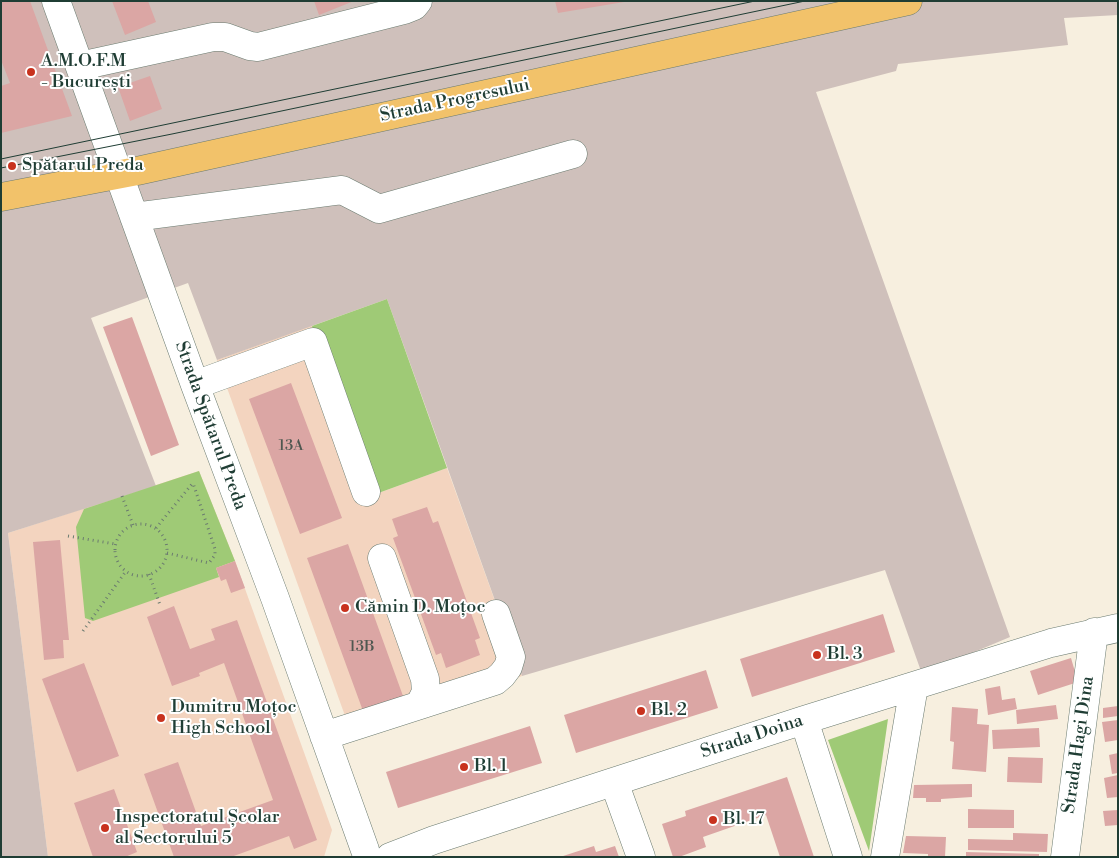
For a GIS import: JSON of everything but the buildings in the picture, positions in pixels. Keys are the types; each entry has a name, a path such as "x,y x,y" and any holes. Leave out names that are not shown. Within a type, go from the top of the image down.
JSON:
{"main road":[{"name":"Strada Progresului","path":"1,196 118,175 908,1"}],"street":[{"name":"Strada Spătarul Preda","path":"56,1 194,385 275,598 324,736 375,855"},
{"path":"80,66 213,37 225,37 258,47 404,10 414,6 418,1"},
{"path":"134,217 342,190 379,209 573,154"},
{"path":"194,385 313,342 366,492"},
{"path":"382,558 425,679 426,692 420,704"},
{"path":"324,736 495,681 502,676 508,667 511,657 496,614"},
{"name":"Strada Doina","path":"375,855 434,840 804,720 1051,643 1106,630"},
{"name":"Strada Hagi Dina","path":"1064,857 1106,630"},
{"path":"885,857 914,686"},
{"path":"804,720 848,857"},
{"path":"614,782 641,857"}],"path":[{"path":"156,528 193,483 215,549 215,555 209,563 167,553"},
{"path":"122,496 133,525"},
{"path":"141,523 149,524 156,528 165,539 167,553 161,566 150,574 141,576 133,575 126,571 116,559 115,544 121,532 141,523"},
{"path":"68,536 115,544"},
{"path":"83,631 126,571"},
{"path":"150,574 160,605"}],"shaded area":[{"path":"1,1 1118,1 1118,15 1064,18 1068,45 898,64 896,71 816,92 1010,637 922,674 885,570 522,676 387,299 217,360 188,283 91,318 156,486 8,533 48,857 1,857"},
{"path":"312,325 373,495 447,468 522,676 353,738 217,360"},
{"name":"Dumitru Moțoc High School","path":"199,471 235,561 332,830 324,857 48,857 8,533"}],"green space":[{"path":"387,299 447,468 373,495 312,326"},
{"path":"199,471 235,561 216,568 219,577 93,621 85,618 76,527 84,509"},
{"path":"888,719 869,851 828,740"}],"tram line":[{"path":"1,159 755,1"},
{"path":"1,168 805,1"}],"place":[{"name":"A.M.O.F.M - București","path":"31,72"},
{"name":"Spătarul Preda","path":"12,166"},
{"name":"Cămin D. Moțoc","path":"345,608"},
{"name":"Bl. 3","path":"817,655"},
{"name":"Bl. 2","path":"641,711"},
{"name":"Dumitru Moțoc High School","path":"161,718"},
{"name":"Bl. 1","path":"464,767"},
{"name":"Bl. 17","path":"713,820"},
{"name":"Inspectoratul Școlar al Sectorului 5","path":"105,828"}]}
